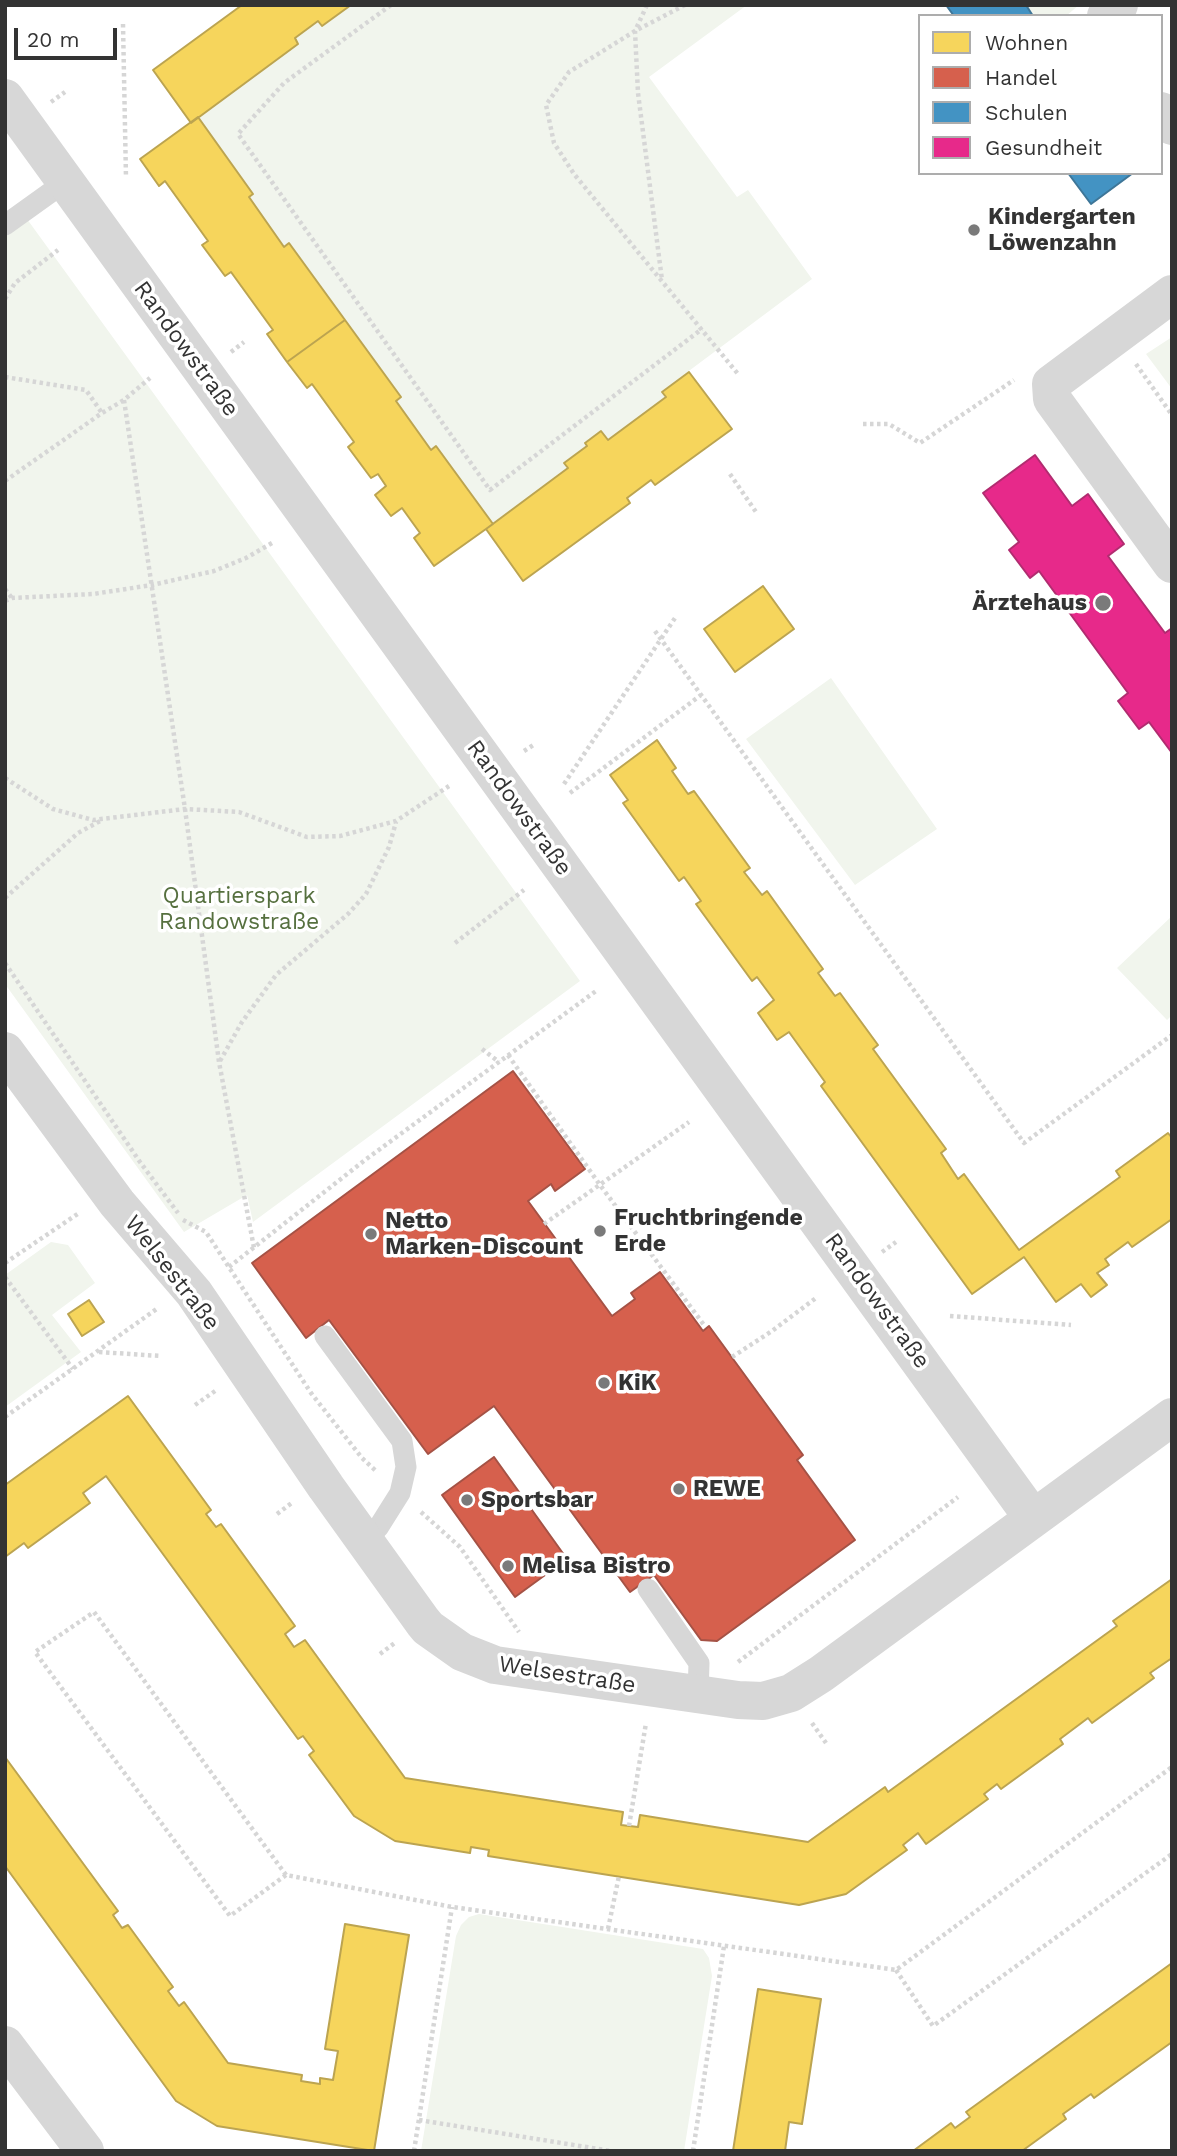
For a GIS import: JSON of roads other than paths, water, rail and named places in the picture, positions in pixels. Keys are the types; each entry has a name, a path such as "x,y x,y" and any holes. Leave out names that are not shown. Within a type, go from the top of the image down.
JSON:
{"street":[{"name":"Randowstraße","path":"5,98 1033,1518"},
{"path":"1172,294 1051,384 1052,399 1172,564"},
{"name":"Welsestraße","path":"5,1051 109,1192 194,1293 326,1487 428,1628 462,1652 495,1665 698,1695 763,1701 791,1693 843,1659 1172,1417"},
{"path":"5,2045 85,2151"}],"lane":[{"path":"5,225 65,181"},
{"path":"325,1336 402,1441 406,1467 400,1493 378,1528"},
{"path":"648,1589 699,1663 698,1695"}],"place":[{"name":"Kindergarten Löwenzahn","path":"974,230"},
{"name":"Ärztehaus","path":"1103,603"},
{"name":"Fruchtbringende Erde","path":"600,1231"},
{"name":"Netto Marken-Discount","path":"371,1234"},
{"name":"KiK","path":"604,1383"},
{"name":"REWE","path":"679,1489"},
{"name":"Sportsbar","path":"467,1500"},
{"name":"Melisa Bistro","path":"508,1566"}],"park label":[{"name":"Quartierspark Randowstraße","path":"239,909"}]}
